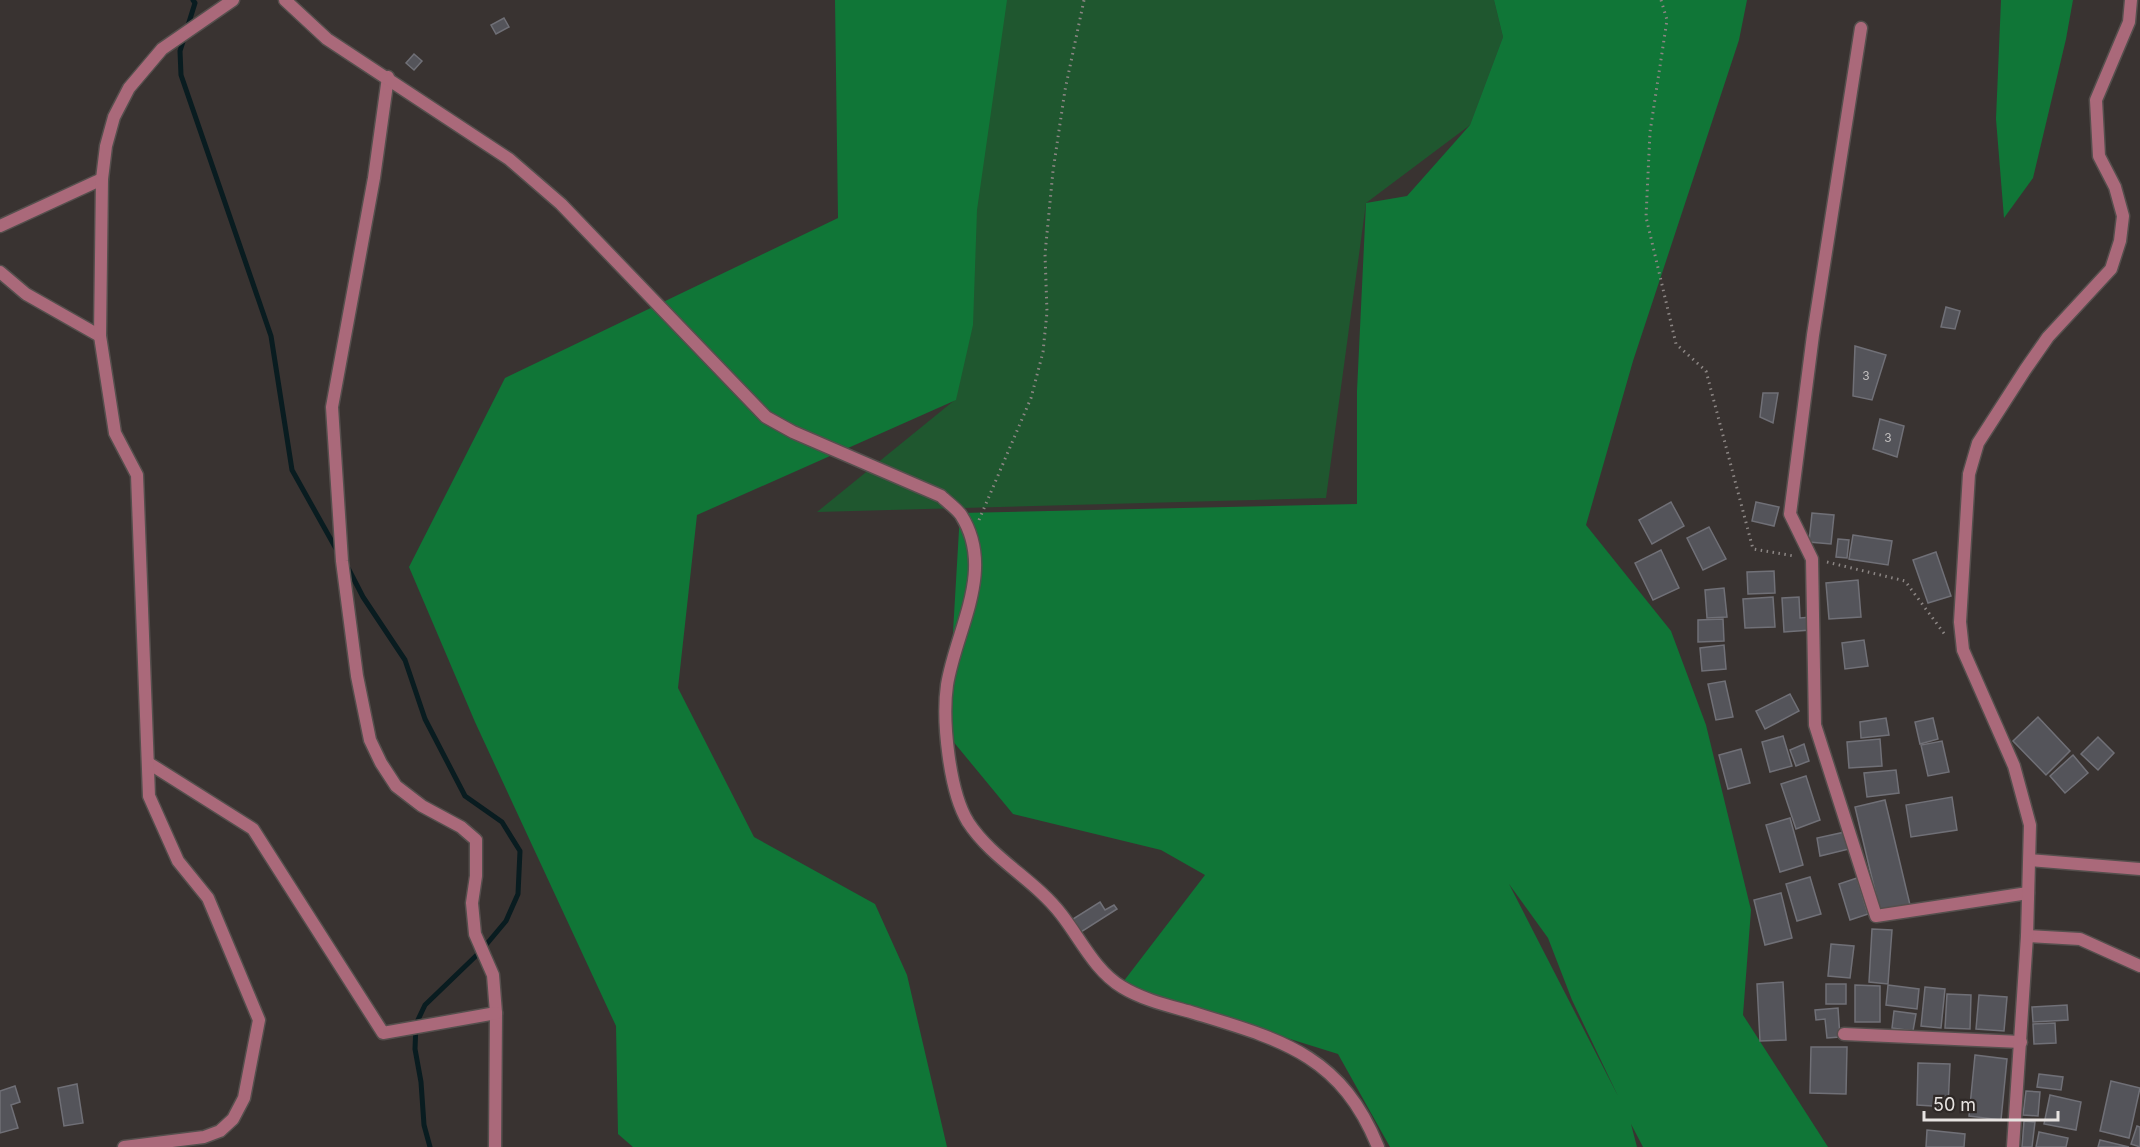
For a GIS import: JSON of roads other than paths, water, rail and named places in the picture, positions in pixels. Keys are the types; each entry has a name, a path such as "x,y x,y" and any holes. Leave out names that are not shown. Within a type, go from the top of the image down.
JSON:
{"street":[{"path":"124,1147 204,1137 220,1131 233,1119 244,1098 259,1020 208,898 178,861 149,796 150,764 137,475 115,433 100,336 102,179 106,146 114,117 129,88 162,49 233,0"},
{"path":"285,0 327,39 388,77 509,159 561,204 766,417 793,432 941,496 960,513 971,538 975,561 972,597 947,685 946,734 957,797 968,822 993,851 1060,912 1092,958 1120,986 1155,1001 1243,1028 1304,1053 1347,1089 1366,1116 1378,1147"},
{"path":"2013,1147 2028,936 2030,825 2021,786 1963,650 1960,622 1969,474 1977,443 2025,370 2048,338 2111,269 2120,241 2123,216 2115,187 2099,156 2096,100 2129,22 2131,0"},
{"path":"1861,28 1813,335 1791,514 1812,559 1815,724 1876,916 2028,893"},
{"path":"388,77 374,178 332,407 342,561 370,740 381,763 396,786 422,806 461,827 477,840 472,903 475,934 493,975 496,1013 495,1147"},
{"path":"0,226 102,179"},
{"path":"0,272 26,294 100,336"},
{"path":"150,764 253,829 382,1033 496,1013"},
{"path":"2030,860 2140,869"},
{"path":"2028,936 2080,939 2140,966"},
{"path":"1844,1034 2021,1042"}],"waterway":[{"path":"193,0 195,3 180,51 181,75 271,336 292,470 339,554"},
{"path":"346,564 363,597 405,660 425,719 465,796 502,822 520,851 518,894 506,921 480,952 425,1005 416,1024 415,1049 421,1082 424,1125 430,1147"}]}
